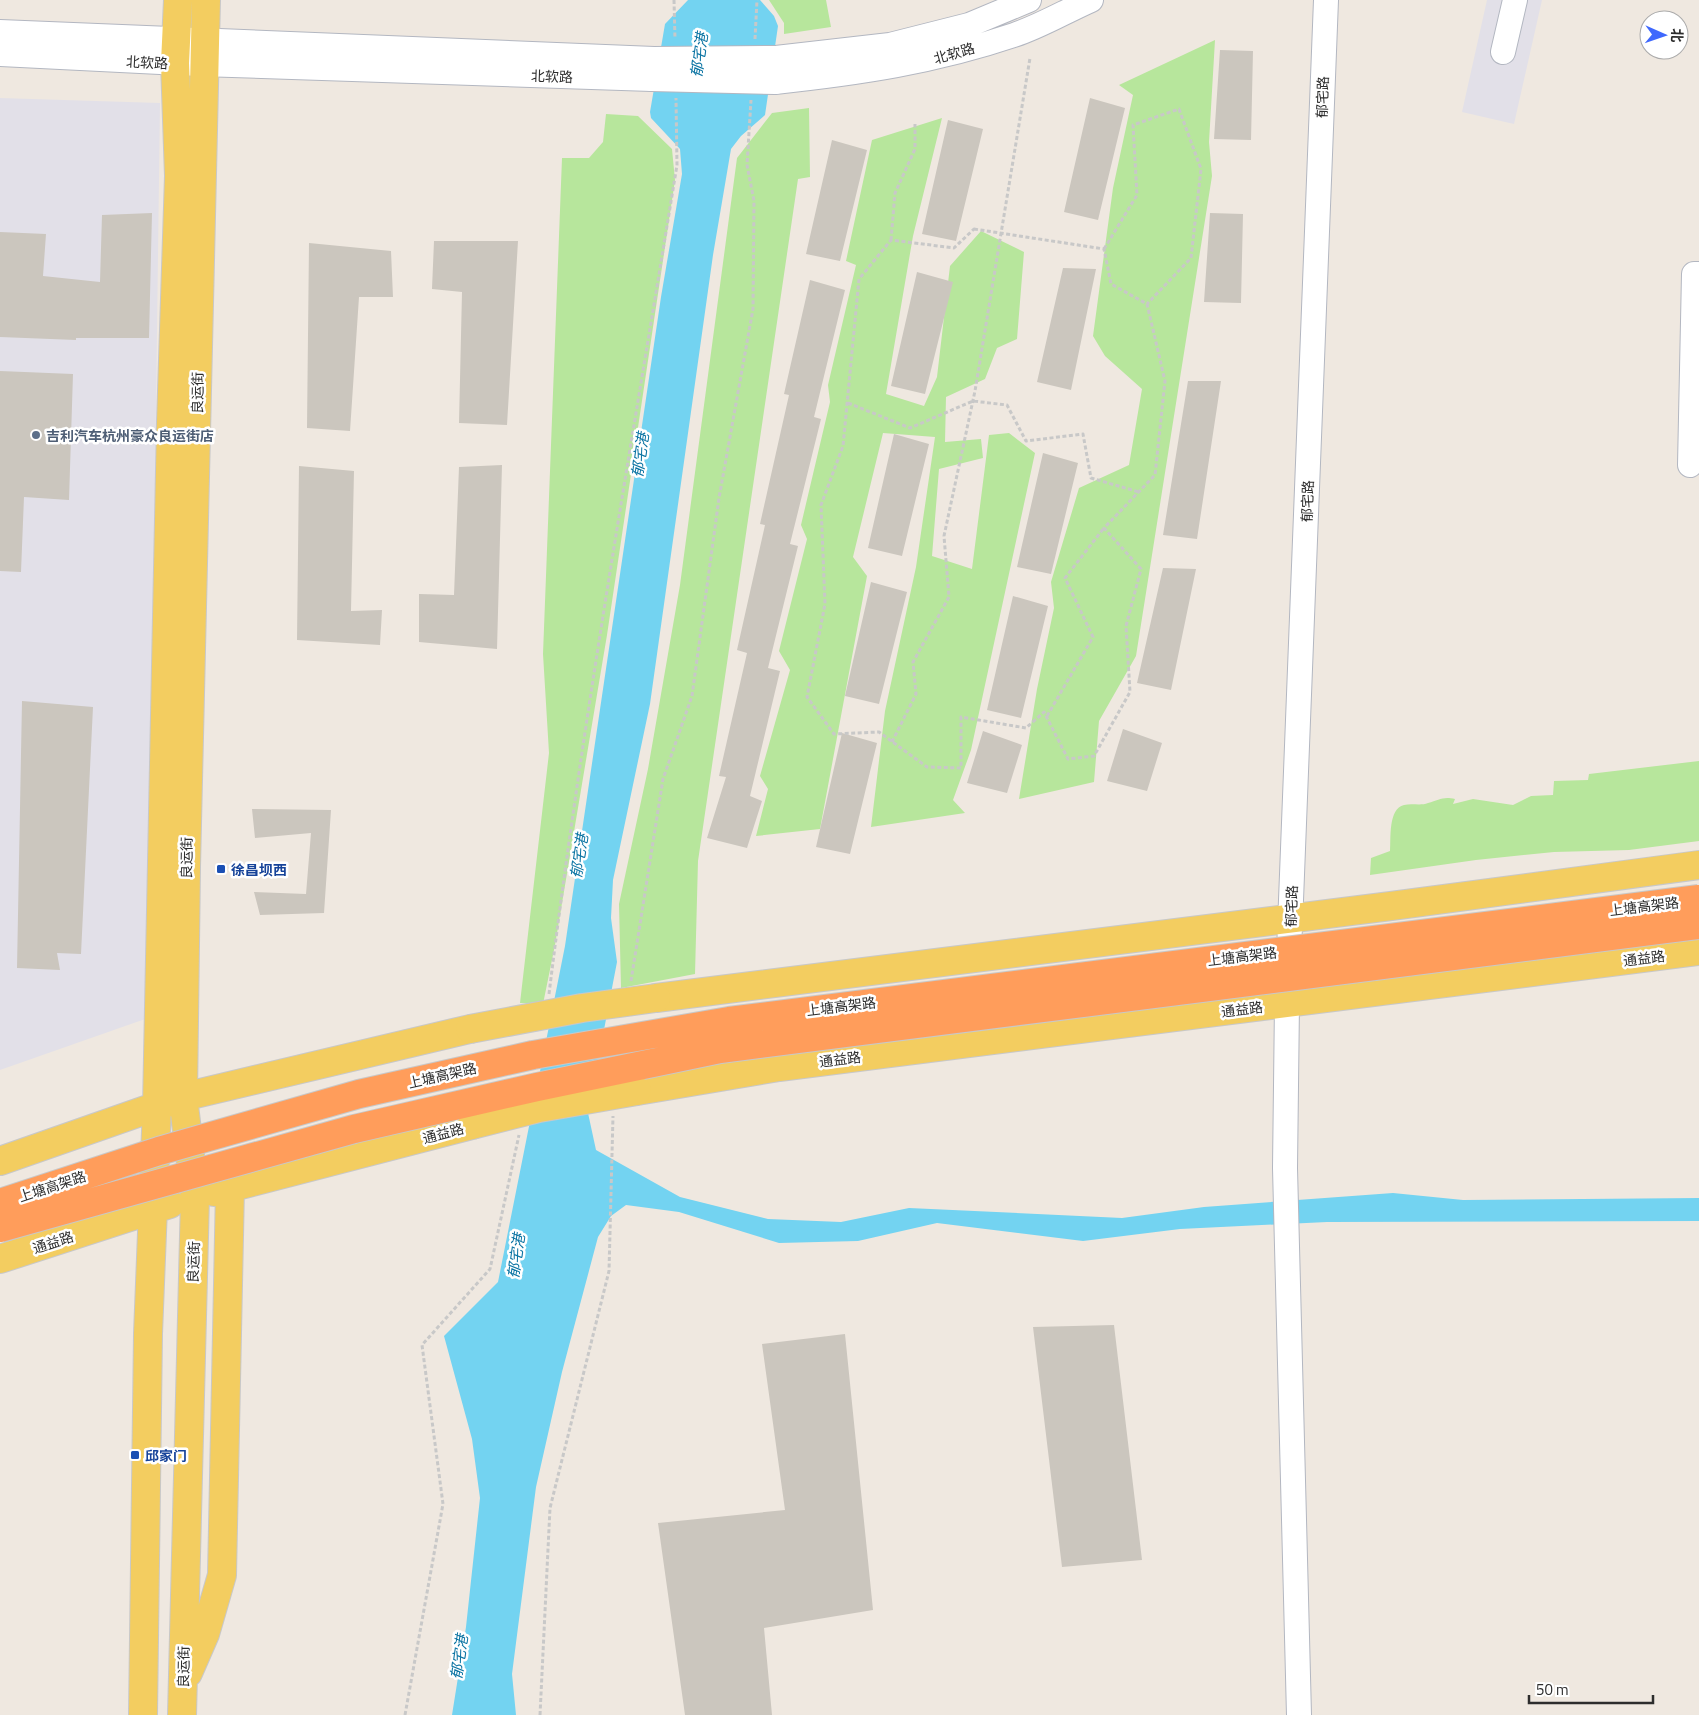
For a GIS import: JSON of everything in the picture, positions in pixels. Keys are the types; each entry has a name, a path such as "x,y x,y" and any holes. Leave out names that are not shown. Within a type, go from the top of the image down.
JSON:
{"highway":[{"name":"上塘高架路","path":"0,1203 159,1151 359,1094 553,1051 729,1020 1699,899"},
{"name":"上塘高架路","path":"0,1228 354,1129 537,1087 720,1049 1699,925"}],"main road":[{"name":"良运街","path":"143,1715 148,1334 157,1106 178,176 176,51 178,0"},
{"name":"良运街","path":"182,1715 195,1197 183,1097 186,867 206,0"},
{"path":"0,1161 183,1097 470,1029 582,1008 1290,919 1699,865"},
{"name":"通益路","path":"0,1259 195,1197 539,1108 779,1067 1699,951"},
{"path":"182,1686 205,1634 222,1575 230,1188"}],"street":[{"name":"北软路","path":"653,69 832,53 890,45 969,25 1029,0"},
{"name":"北软路","path":"0,32 204,53 653,69 775,82 861,73 939,58 1016,34 1091,0"},
{"name":"郁宅路","path":"1299,1715 1285,1168 1286,1003 1326,0"},
{"path":"1503,52 1514,0"},
{"name":"北软路","path":"0,54 176,51"},
{"path":"1688,465 1694,274 1699,274"}],"path":[{"path":"674,0 675,40"},
{"path":"754,48 757,0"},
{"path":"892,742 916,694 913,662 949,598 944,536 973,401 1030,58"},
{"path":"548,1002 567,866 573,804 597,645 677,165 676,88"},
{"path":"630,986 664,779 692,696 719,498 753,309 754,201 747,165 751,97"},
{"path":"1047,717 1093,637 1064,578 1104,528 1155,475 1165,381 1147,304 1111,284 1104,249 1137,195 1133,125 1179,109 1201,169 1191,258 1147,304"},
{"path":"915,124 915,149 895,193 891,240 859,279 843,446 821,504 825,604 807,697 834,734 879,732 927,767 960,768 961,717 1026,728 1044,712 1068,759 1094,756 1130,692 1126,626 1142,569 1104,528"},
{"path":"891,240 954,248 974,229 1104,249"},
{"path":"848,403 910,428 973,401 1007,405 1026,441 1083,434 1091,478 1139,492"},
{"path":"540,1715 550,1508 609,1271 611,1130 614,1111"},
{"path":"405,1715 443,1504 422,1345 490,1268 521,1126"}],"shaded area":[{"path":"1487,0 1542,0 1514,124 1462,112"},
{"path":"0,98 160,103 148,1018 0,1070"}],"green space":[{"path":"769,0 826,0 831,27 784,34 784,23"},
{"path":"1215,40 1209,142 1212,176 1136,656 1099,721 1094,782 1019,799 1037,689 1054,608 1051,582 1079,488 1129,465 1142,389 1105,356 1093,336 1113,188 1133,95 1119,85"},
{"path":"809,108 810,177 798,179 698,861 695,974 621,988 619,904 648,769 680,585 737,158 772,113"},
{"path":"606,114 638,116 672,149 675,180 607,635 555,945 543,1004 520,1003 549,753 543,654 562,158 589,158 603,142"},
{"path":"942,118 913,236 886,394 924,406 937,377 950,266 981,231 1024,252 1017,339 997,348 985,379 946,397 945,442 981,439 983,458 939,469 932,556 972,569 989,435 1009,433 1035,453 971,750 953,800 965,813 871,827 885,711 916,567 935,437 883,433 853,557 867,576 820,829 756,836 768,789 760,776 790,670 779,651 807,539 801,525 830,402 828,385 856,265 846,261 872,140"},
{"path":"1699,761 1699,841 1629,850 1554,852 1476,860 1370,875 1371,858 1390,851 1393,818 1395,812 1404,805 1425,804 1447,798 1455,799 1453,804 1473,799 1513,805 1531,796 1553,795 1554,781 1588,780 1589,774"}],"water":[{"name":"郁宅港","path":"688,0 760,0 774,16 778,26 765,115 741,136 731,149 713,255 650,704 613,880 611,918 617,962 588,1113 596,1150 680,1197 768,1219 841,1222 909,1208 1122,1218 1204,1207 1393,1193 1463,1200 1699,1198 1699,1221 1327,1222 1180,1229 1083,1241 937,1223 858,1241 779,1243 679,1212 626,1205 611,1216 598,1237 562,1372 536,1487 512,1674 516,1715 452,1715 466,1627 480,1498 472,1439 444,1336 498,1282 565,946 661,297 682,174 680,149 651,118 650,112 665,24"}],"building":[{"path":"1220,50 1253,51 1251,140 1214,139"},
{"path":"1090,98 1125,108 1098,220 1064,212"},
{"path":"948,120 983,129 956,241 922,234"},
{"path":"832,140 867,150 840,261 806,254"},
{"path":"152,213 149,338 76,338 76,340 0,337 0,232 46,234 43,276 100,282 102,215"},
{"path":"1210,213 1243,214 1241,303 1204,302"},
{"path":"434,241 518,241 507,425 459,423 462,292 432,289"},
{"path":"309,243 391,251 393,297 359,297 350,431 307,428"},
{"path":"1063,268 1096,269 1071,390 1037,382"},
{"path":"917,272 953,282 925,394 891,386"},
{"path":"810,280 845,290 814,417 821,419 790,544 798,546 768,668 780,671 750,796 762,801 747,848 707,838 726,777 719,776 747,653 737,650 765,525 760,524 789,395 784,394"},
{"name":"吉利汽车杭州豪众良运街店","path":"0,371 73,374 69,500 24,497 21,572 0,571"},
{"path":"1188,381 1221,381 1197,539 1163,535"},
{"path":"894,434 929,444 902,556 868,548"},
{"path":"1043,453 1078,463 1051,574 1017,567"},
{"path":"502,465 497,649 419,642 419,594 454,595 459,467"},
{"path":"299,466 354,471 351,611 382,610 380,645 297,640"},
{"path":"1163,568 1196,569 1171,690 1137,683"},
{"path":"871,582 907,592 879,704 845,696"},
{"path":"1013,596 1048,606 1021,718 987,710"},
{"path":"22,701 93,707 81,954 57,953 60,970 17,968"},
{"path":"1123,729 1162,743 1147,791 1107,781"},
{"path":"983,731 1022,745 1007,793 967,783"},
{"path":"842,733 877,743 850,854 816,847"},
{"path":"252,809 331,810 324,913 260,915 254,892 306,894 311,833 255,838"},
{"path":"1114,1325 1142,1560 1062,1567 1033,1327"},
{"path":"845,1334 873,1610 764,1628 772,1715 685,1715 658,1523 785,1510 762,1344"}],"place":[{"name":"吉利汽车杭州豪众良运街店","path":"36,435"},
{"name":"徐昌坝西","path":"221,869"},
{"name":"邱家门","path":"135,1455"}]}
